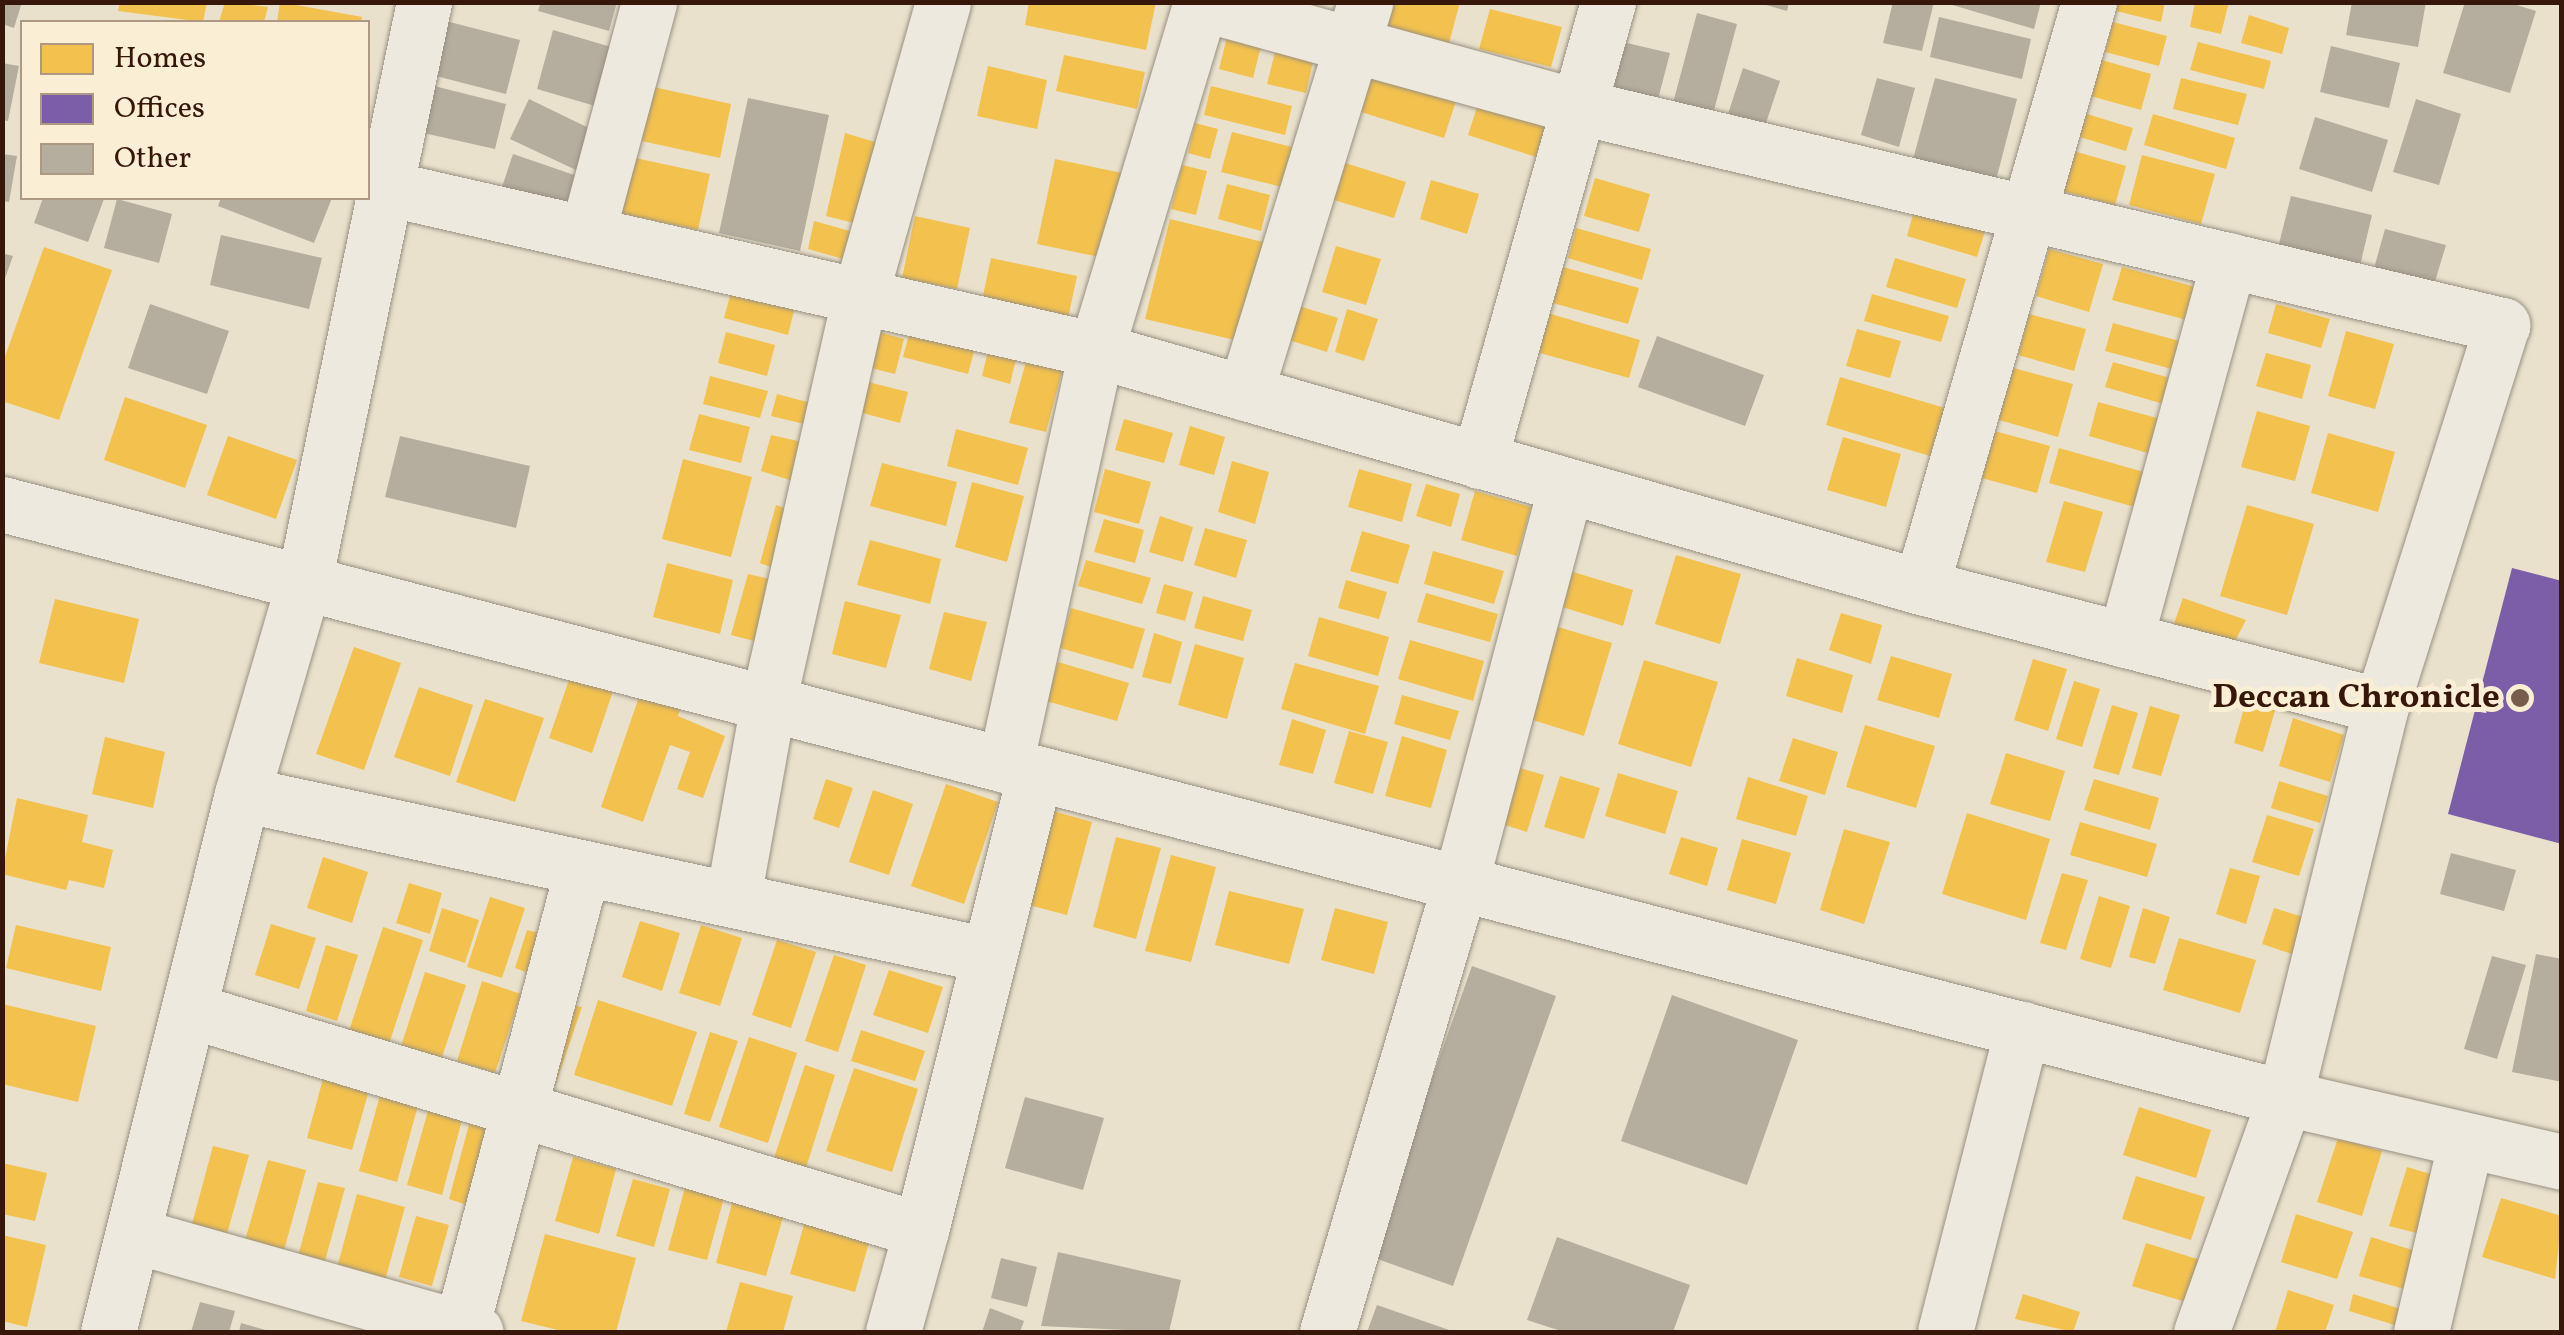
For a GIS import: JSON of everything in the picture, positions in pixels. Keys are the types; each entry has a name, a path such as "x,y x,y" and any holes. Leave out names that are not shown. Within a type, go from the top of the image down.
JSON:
{"street":[{"path":"108,1332 242,794 304,582 382,187 424,2"},
{"path":"587,234 649,2"},
{"path":"733,898 768,703 860,296 943,2"},
{"path":"1478,462 1608,2"},
{"path":"1922,587 2089,2"},
{"path":"893,1332 988,955 1096,350 1201,3 1360,24 1576,106 2502,325 2381,706 2284,1098 2201,1332"},
{"path":"1245,393 1360,24"},
{"path":"382,187 1096,350 1566,488 1922,587 2381,706"},
{"path":"2125,640 2229,260"},
{"path":"1327,1332 1460,884 1566,488"},
{"path":"2,504 2284,1098 2562,1162"},
{"path":"242,794 988,955"},
{"path":"132,1234 466,1331 583,868"},
{"path":"189,1010 920,1230"},
{"path":"1945,1332 2022,1030"},
{"path":"2421,1332 2466,1140"}],"building: Homes":[{"path":"120,2 207,2 203,20 118,11"},
{"path":"225,2 268,7 265,20 220,20"},
{"path":"280,2 362,17 361,20 277,20"},
{"path":"1029,2 1156,2 1146,50 1025,25"},
{"path":"1386,2 1460,2 1448,47 1379,29"},
{"path":"2118,2 2165,2 2161,22 2116,11"},
{"path":"2195,2 2229,2 2221,34 2190,27"},
{"path":"1490,9 1562,27 1551,67 1479,49"},
{"path":"2249,15 2289,28 2282,54 2241,43"},
{"path":"2113,22 2167,36 2159,66 2105,52"},
{"path":"1229,29 1263,38 1253,78 1219,69"},
{"path":"2198,42 2271,61 2264,89 2190,70"},
{"path":"1277,44 1315,53 1306,93 1267,84"},
{"path":"1064,55 1145,72 1137,109 1056,91"},
{"path":"2098,59 2151,74 2141,110 2087,95"},
{"path":"988,66 1047,80 1037,129 977,116"},
{"path":"1373,73 1457,98 1444,138 1361,112"},
{"path":"2181,78 2247,94 2238,125 2173,109"},
{"path":"649,86 731,104 720,158 637,140"},
{"path":"1211,86 1292,106 1285,135 1204,115"},
{"path":"1479,101 1553,124 1542,159 1468,135"},
{"path":"2077,111 2133,128 2126,151 2070,134"},
{"path":"2153,114 2235,138 2226,169 2144,145"},
{"path":"1195,123 1218,129 1210,159 1188,153"},
{"path":"1232,132 1292,147 1282,187 1221,172"},
{"path":"845,133 885,145 870,227 826,216"},
{"path":"2070,150 2126,166 2115,205 2059,190"},
{"path":"2142,155 2215,174 2201,224 2129,205"},
{"path":"626,156 710,174 698,230 614,212"},
{"path":"1055,159 1122,173 1104,258 1037,244"},
{"path":"1339,161 1406,182 1394,218 1327,198"},
{"path":"1182,165 1207,171 1196,215 1171,209"},
{"path":"1595,178 1650,194 1639,232 1584,216"},
{"path":"1431,180 1479,194 1467,234 1420,219"},
{"path":"1227,184 1270,195 1261,231 1218,219"},
{"path":"1915,207 1986,228 1977,257 1907,236"},
{"path":"915,216 970,228 957,289 902,278"},
{"path":"1170,219 1263,242 1239,341 1145,319"},
{"path":"814,221 864,235 857,263 808,249"},
{"path":"1576,228 1651,249 1642,280 1568,258"},
{"path":"1336,246 1381,259 1366,305 1322,292"},
{"path":"44,247 112,270 59,420 2,401 2,365"},
{"path":"2049,249 2103,264 2089,312 2036,296"},
{"path":"991,258 1077,276 1067,323 981,305"},
{"path":"1895,258 1966,279 1957,308 1886,287"},
{"path":"1563,267 1639,288 1628,324 1553,303"},
{"path":"2122,267 2207,290 2198,323 2112,300"},
{"path":"735,278 798,295 788,335 724,318"},
{"path":"1872,294 1949,316 1941,342 1864,321"},
{"path":"1289,303 1338,318 1327,352 1279,337"},
{"path":"2276,304 2330,319 2321,348 2268,333"},
{"path":"1347,309 1378,319 1364,361 1335,352"},
{"path":"1544,312 1640,340 1629,378 1533,351"},
{"path":"2029,314 2086,329 2074,371 2018,355"},
{"path":"912,323 977,340 968,374 903,357"},
{"path":"2113,323 2187,343 2179,371 2105,351"},
{"path":"860,327 904,339 895,374 851,363"},
{"path":"1857,329 1901,341 1890,378 1846,366"},
{"path":"2346,331 2394,344 2375,409 2328,396"},
{"path":"726,332 775,345 767,376 718,363"},
{"path":"990,343 1018,351 1010,384 982,376"},
{"path":"2266,353 2311,365 2302,399 2256,386"},
{"path":"1027,358 1063,368 1046,432 1009,423"},
{"path":"2113,362 2181,381 2174,407 2105,387"},
{"path":"1999,364 2073,384 2058,437 1985,416"},
{"path":"710,376 768,391 760,418 703,404"},
{"path":"1840,377 1945,408 1930,456 1826,425"},
{"path":"852,378 908,392 900,423 844,408"},
{"path":"777,394 830,408 825,429 771,416"},
{"path":"125,397 207,425 185,488 104,460"},
{"path":"2098,402 2168,421 2158,456 2089,436"},
{"path":"2257,411 2310,426 2295,481 2241,467"},
{"path":"699,414 750,427 741,463 689,450"},
{"path":"1124,419 1173,433 1164,463 1115,450"},
{"path":"1190,426 1225,437 1214,475 1179,465"},
{"path":"956,429 1028,448 1018,485 947,466"},
{"path":"1991,430 2050,446 2037,493 1978,477"},
{"path":"2328,433 2395,452 2378,512 2311,493"},
{"path":"771,435 807,443 802,484 761,471"},
{"path":"228,436 297,460 276,519 207,495"},
{"path":"1843,437 1901,454 1886,507 1827,490"},
{"path":"2059,448 2151,474 2142,509 2049,483"},
{"path":"683,459 752,477 731,557 662,539"},
{"path":"1232,461 1269,472 1255,524 1218,512"},
{"path":"882,463 957,482 946,526 870,506"},
{"path":"1105,469 1151,482 1139,524 1094,512"},
{"path":"1359,469 1412,484 1402,522 1348,507"},
{"path":"972,482 1024,496 1007,562 955,547"},
{"path":"1426,484 1460,494 1451,527 1416,516"},
{"path":"1475,491 1531,507 1517,556 1461,540"},
{"path":"2064,501 2103,512 2085,572 2046,562"},
{"path":"776,505 799,513 781,571 760,563"},
{"path":"2247,505 2314,524 2287,615 2220,596"},
{"path":"1160,516 1193,527 1183,562 1149,552"},
{"path":"1104,519 1144,530 1135,563 1094,552"},
{"path":"1205,528 1247,540 1236,578 1194,565"},
{"path":"1362,531 1410,545 1398,584 1350,571"},
{"path":"870,540 941,559 930,604 857,585"},
{"path":"1433,551 1504,571 1494,604 1424,584"},
{"path":"1676,555 1741,574 1720,644 1655,624"},
{"path":"1086,560 1151,578 1142,604 1078,586"},
{"path":"667,563 733,580 720,634 653,617"},
{"path":"1570,571 1633,590 1623,626 1559,606"},
{"path":"748,574 774,580 758,642 731,635"},
{"path":"1346,580 1387,592 1379,619 1338,608"},
{"path":"1164,584 1193,592 1185,621 1156,613"},
{"path":"1426,593 1498,614 1490,642 1417,622"},
{"path":"1203,596 1252,610 1243,641 1194,628"},
{"path":"2183,598 2246,620 2231,649 2171,632"},
{"path":"55,599 139,619 124,683 39,663"},
{"path":"845,601 901,615 886,668 832,654"},
{"path":"1071,608 1145,629 1133,669 1060,648"},
{"path":"944,612 987,622 971,681 929,669"},
{"path":"1841,613 1882,625 1871,664 1829,650"},
{"path":"1319,617 1389,637 1378,676 1308,656"},
{"path":"1548,624 1612,643 1584,736 1520,716"},
{"path":"1154,633 1182,642 1171,684 1142,677"},
{"path":"1410,640 1484,661 1473,701 1398,679"},
{"path":"1195,644 1244,658 1227,719 1178,705"},
{"path":"354,647 401,663 364,770 316,754"},
{"path":"1891,656 1952,674 1939,718 1877,700"},
{"path":"1797,658 1853,675 1842,713 1786,696"},
{"path":"2033,659 2067,669 2048,731 2014,720"},
{"path":"1644,660 1718,682 1691,767 1618,744"},
{"path":"1058,662 1129,683 1117,721 1046,701"},
{"path":"1295,663 1379,686 1365,734 1281,709"},
{"path":"570,677 613,691 592,753 549,738"},
{"path":"2074,681 2100,689 2082,747 2056,739"},
{"path":"419,687 473,705 450,776 394,757"},
{"path":"640,694 681,707 678,716 725,736 703,798 677,789 690,752 670,745 643,822 601,807"},
{"path":"1402,695 1459,711 1450,740 1394,724"},
{"path":"2247,698 2276,707 2263,752 2234,743"},
{"path":"485,699 544,718 515,802 456,782"},
{"path":"2112,705 2138,713 2119,775 2093,768"},
{"path":"2150,706 2180,715 2161,776 2132,768"},
{"path":"2293,718 2344,735 2330,782 2279,766"},
{"path":"1292,719 1326,730 1313,774 1279,765"},
{"path":"1865,725 1935,746 1916,808 1846,787"},
{"path":"1349,731 1388,742 1373,794 1334,783"},
{"path":"1402,736 1447,750 1431,808 1385,796"},
{"path":"105,737 165,752 153,808 92,794"},
{"path":"1793,738 1838,752 1825,795 1779,781"},
{"path":"2006,753 2065,771 2050,821 1990,804"},
{"path":"1513,766 1544,775 1527,832 1496,822"},
{"path":"1618,773 1678,791 1665,834 1605,816"},
{"path":"1560,776 1600,788 1584,839 1544,827"},
{"path":"1748,777 1808,796 1796,836 1736,819"},
{"path":"826,779 853,788 839,828 813,819"},
{"path":"2094,779 2159,798 2150,830 2084,810"},
{"path":"2279,781 2328,796 2320,823 2271,808"},
{"path":"946,784 998,802 964,904 911,886"},
{"path":"873,790 913,804 889,875 849,862"},
{"path":"17,798 88,815 82,842 113,850 104,888 69,880 66,890 2,874"},
{"path":"1046,809 1092,822 1067,915 1021,903"},
{"path":"1967,813 2050,839 2026,920 1942,894"},
{"path":"2267,815 2314,829 2299,876 2252,862"},
{"path":"2080,822 2157,844 2147,877 2070,855"},
{"path":"1844,829 1890,842 1864,924 1820,910"},
{"path":"1116,837 1161,848 1136,939 1093,927"},
{"path":"1681,837 1718,848 1707,886 1669,874"},
{"path":"1742,839 1791,853 1776,904 1727,890"},
{"path":"1171,855 1216,867 1191,962 1145,951"},
{"path":"323,857 368,872 352,923 307,908"},
{"path":"2230,868 2260,876 2246,924 2216,914"},
{"path":"2062,873 2088,880 2066,950 2040,943"},
{"path":"409,883 442,893 430,934 396,923"},
{"path":"1229,891 1304,909 1289,964 1215,945"},
{"path":"2099,896 2130,906 2111,968 2080,959"},
{"path":"490,897 525,908 502,978 467,967"},
{"path":"442,908 479,920 465,963 429,951"},
{"path":"1335,908 1388,922 1374,974 1321,960"},
{"path":"2143,908 2170,917 2155,964 2129,957"},
{"path":"2274,908 2303,917 2292,954 2262,944"},
{"path":"640,921 680,933 662,991 622,977"},
{"path":"271,924 316,938 299,989 255,975"},
{"path":"16,925 111,947 101,991 6,968"},
{"path":"701,925 742,938 720,1006 679,993"},
{"path":"383,927 423,940 388,1047 348,1034"},
{"path":"527,930 557,937 544,979 515,968"},
{"path":"2179,938 2256,960 2240,1013 2163,990"},
{"path":"777,940 816,952 791,1028 752,1015"},
{"path":"326,945 358,955 337,1021 306,1011"},
{"path":"834,955 866,965 838,1052 805,1041"},
{"path":"889,970 943,987 928,1033 873,1015"},
{"path":"425,972 466,985 441,1060 401,1046"},
{"path":"482,981 521,994 495,1073 457,1061"},
{"path":"598,1000 697,1032 672,1106 574,1075"},
{"path":"2,1004 96,1026 78,1102 2,1084"},
{"path":"564,1004 582,1007 556,1083 544,1074"},
{"path":"861,1030 925,1051 915,1081 851,1061"},
{"path":"710,1032 738,1041 710,1122 684,1114"},
{"path":"749,1037 797,1053 768,1143 719,1127"},
{"path":"805,1065 835,1075 806,1168 774,1158"},
{"path":"854,1068 918,1089 892,1172 826,1151"},
{"path":"324,1075 370,1087 352,1150 307,1138"},
{"path":"381,1092 419,1102 397,1182 359,1171"},
{"path":"2139,1107 2211,1130 2196,1178 2123,1155"},
{"path":"428,1111 462,1120 442,1195 407,1185"},
{"path":"471,1117 499,1126 479,1209 449,1199"},
{"path":"2338,1138 2382,1151 2362,1216 2317,1202"},
{"path":"213,1146 249,1155 227,1234 192,1224"},
{"path":"573,1157 616,1169 599,1234 555,1221"},
{"path":"268,1160 306,1170 283,1254 244,1244"},
{"path":"2,1163 47,1173 35,1221 2,1214"},
{"path":"2407,1167 2444,1178 2428,1236 2389,1226"},
{"path":"2136,1176 2205,1197 2191,1240 2122,1219"},
{"path":"633,1179 670,1189 654,1247 616,1236"},
{"path":"318,1182 345,1188 323,1268 297,1260"},
{"path":"686,1184 725,1194 707,1260 668,1250"},
{"path":"357,1194 405,1207 383,1288 335,1275"},
{"path":"734,1196 785,1210 766,1276 716,1263"},
{"path":"2501,1198 2562,1216 2555,1279 2482,1257"},
{"path":"807,1214 872,1232 855,1292 790,1274"},
{"path":"2296,1214 2353,1232 2337,1279 2281,1262"},
{"path":"416,1216 449,1225 432,1286 399,1277"},
{"path":"545,1234 636,1258 616,1332 566,1332 521,1321"},
{"path":"2,1235 46,1245 27,1327 2,1321"},
{"path":"2371,1237 2422,1253 2411,1291 2359,1276"},
{"path":"2146,1243 2216,1265 2203,1307 2132,1286"},
{"path":"740,1282 793,1296 783,1332 726,1332"},
{"path":"2288,1290 2334,1305 2325,1332 2275,1332"},
{"path":"2023,1294 2080,1312 2073,1332 2015,1319"},
{"path":"2353,1294 2407,1311 2401,1327 2349,1311"}],"building: Offices":[{"name":"Deccan Chronicle","path":"2512,568 2562,581 2562,844 2448,814"}],"building: Other":[{"path":"2,2 22,2 14,28 2,24"},
{"path":"541,2 617,2 609,31 538,11"},
{"path":"1756,2 1789,2 1787,11"},
{"path":"1893,2 1934,2 1922,51 1883,43"},
{"path":"1942,2 2041,2 2034,29"},
{"path":"2352,2 2426,2 2418,47 2346,35"},
{"path":"2465,2 2507,2 2536,11 2510,93 2443,73"},
{"path":"1697,13 1737,24 1713,114 1673,103"},
{"path":"1939,17 2031,39 2022,79 1930,57"},
{"path":"442,20 520,40 506,94 428,74"},
{"path":"553,30 618,49 602,108 537,89"},
{"path":"1618,41 1670,53 1656,107 1604,95"},
{"path":"2331,46 2400,63 2389,108 2320,92"},
{"path":"2,63 19,66 8,121 2,120"},
{"path":"1743,68 1780,81 1765,126 1728,114"},
{"path":"1877,78 1915,88 1899,147 1861,135"},
{"path":"1935,78 2017,99 1995,184 1912,163"},
{"path":"430,85 506,104 495,149 419,132"},
{"path":"748,98 829,115 800,251 719,233"},
{"path":"529,99 595,131 576,170 510,139"},
{"path":"2416,99 2461,114 2439,185 2393,172"},
{"path":"2315,117 2388,140 2372,192 2299,169"},
{"path":"2,154 17,156 9,202 2,201"},
{"path":"513,154 577,176 565,212 501,190"},
{"path":"2291,196 2372,215 2359,270 2277,252"},
{"path":"42,200 104,200 88,242 34,223"},
{"path":"117,200 172,214 159,263 104,248"},
{"path":"220,200 331,200 314,243 218,206"},
{"path":"2385,229 2446,245 2433,288 2373,272"},
{"path":"221,235 322,258 309,309 210,285"},
{"path":"2,253 13,256 3,284 2,284"},
{"path":"150,304 229,331 207,394 128,368"},
{"path":"1657,336 1764,375 1745,426 1638,387"},
{"path":"400,436 530,466 516,528 385,497"},
{"path":"2451,853 2516,870 2504,911 2440,894"},
{"path":"2536,954 2562,959 2562,1082 2512,1072"},
{"path":"2492,956 2526,965 2497,1059 2464,1049"},
{"path":"1472,966 1556,996 1453,1286 1369,1256"},
{"path":"1672,995 1798,1040 1747,1185 1621,1141"},
{"path":"1025,1097 1104,1118 1083,1190 1005,1168"},
{"path":"1557,1237 1690,1285 1673,1332 1564,1332 1527,1320"},
{"path":"1058,1252 1181,1280 1169,1332 1041,1326"},
{"path":"1001,1258 1037,1267 1027,1307 991,1298"},
{"path":"200,1302 235,1311 229,1332 191,1332"},
{"path":"1377,1305 1455,1332 1367,1332"},
{"path":"990,1308 1024,1321 1020,1332 982,1332"},
{"path":"241,1323 269,1331 269,1332 239,1332"}],"place":[{"name":"Deccan Chronicle","path":"2520,698"}]}
